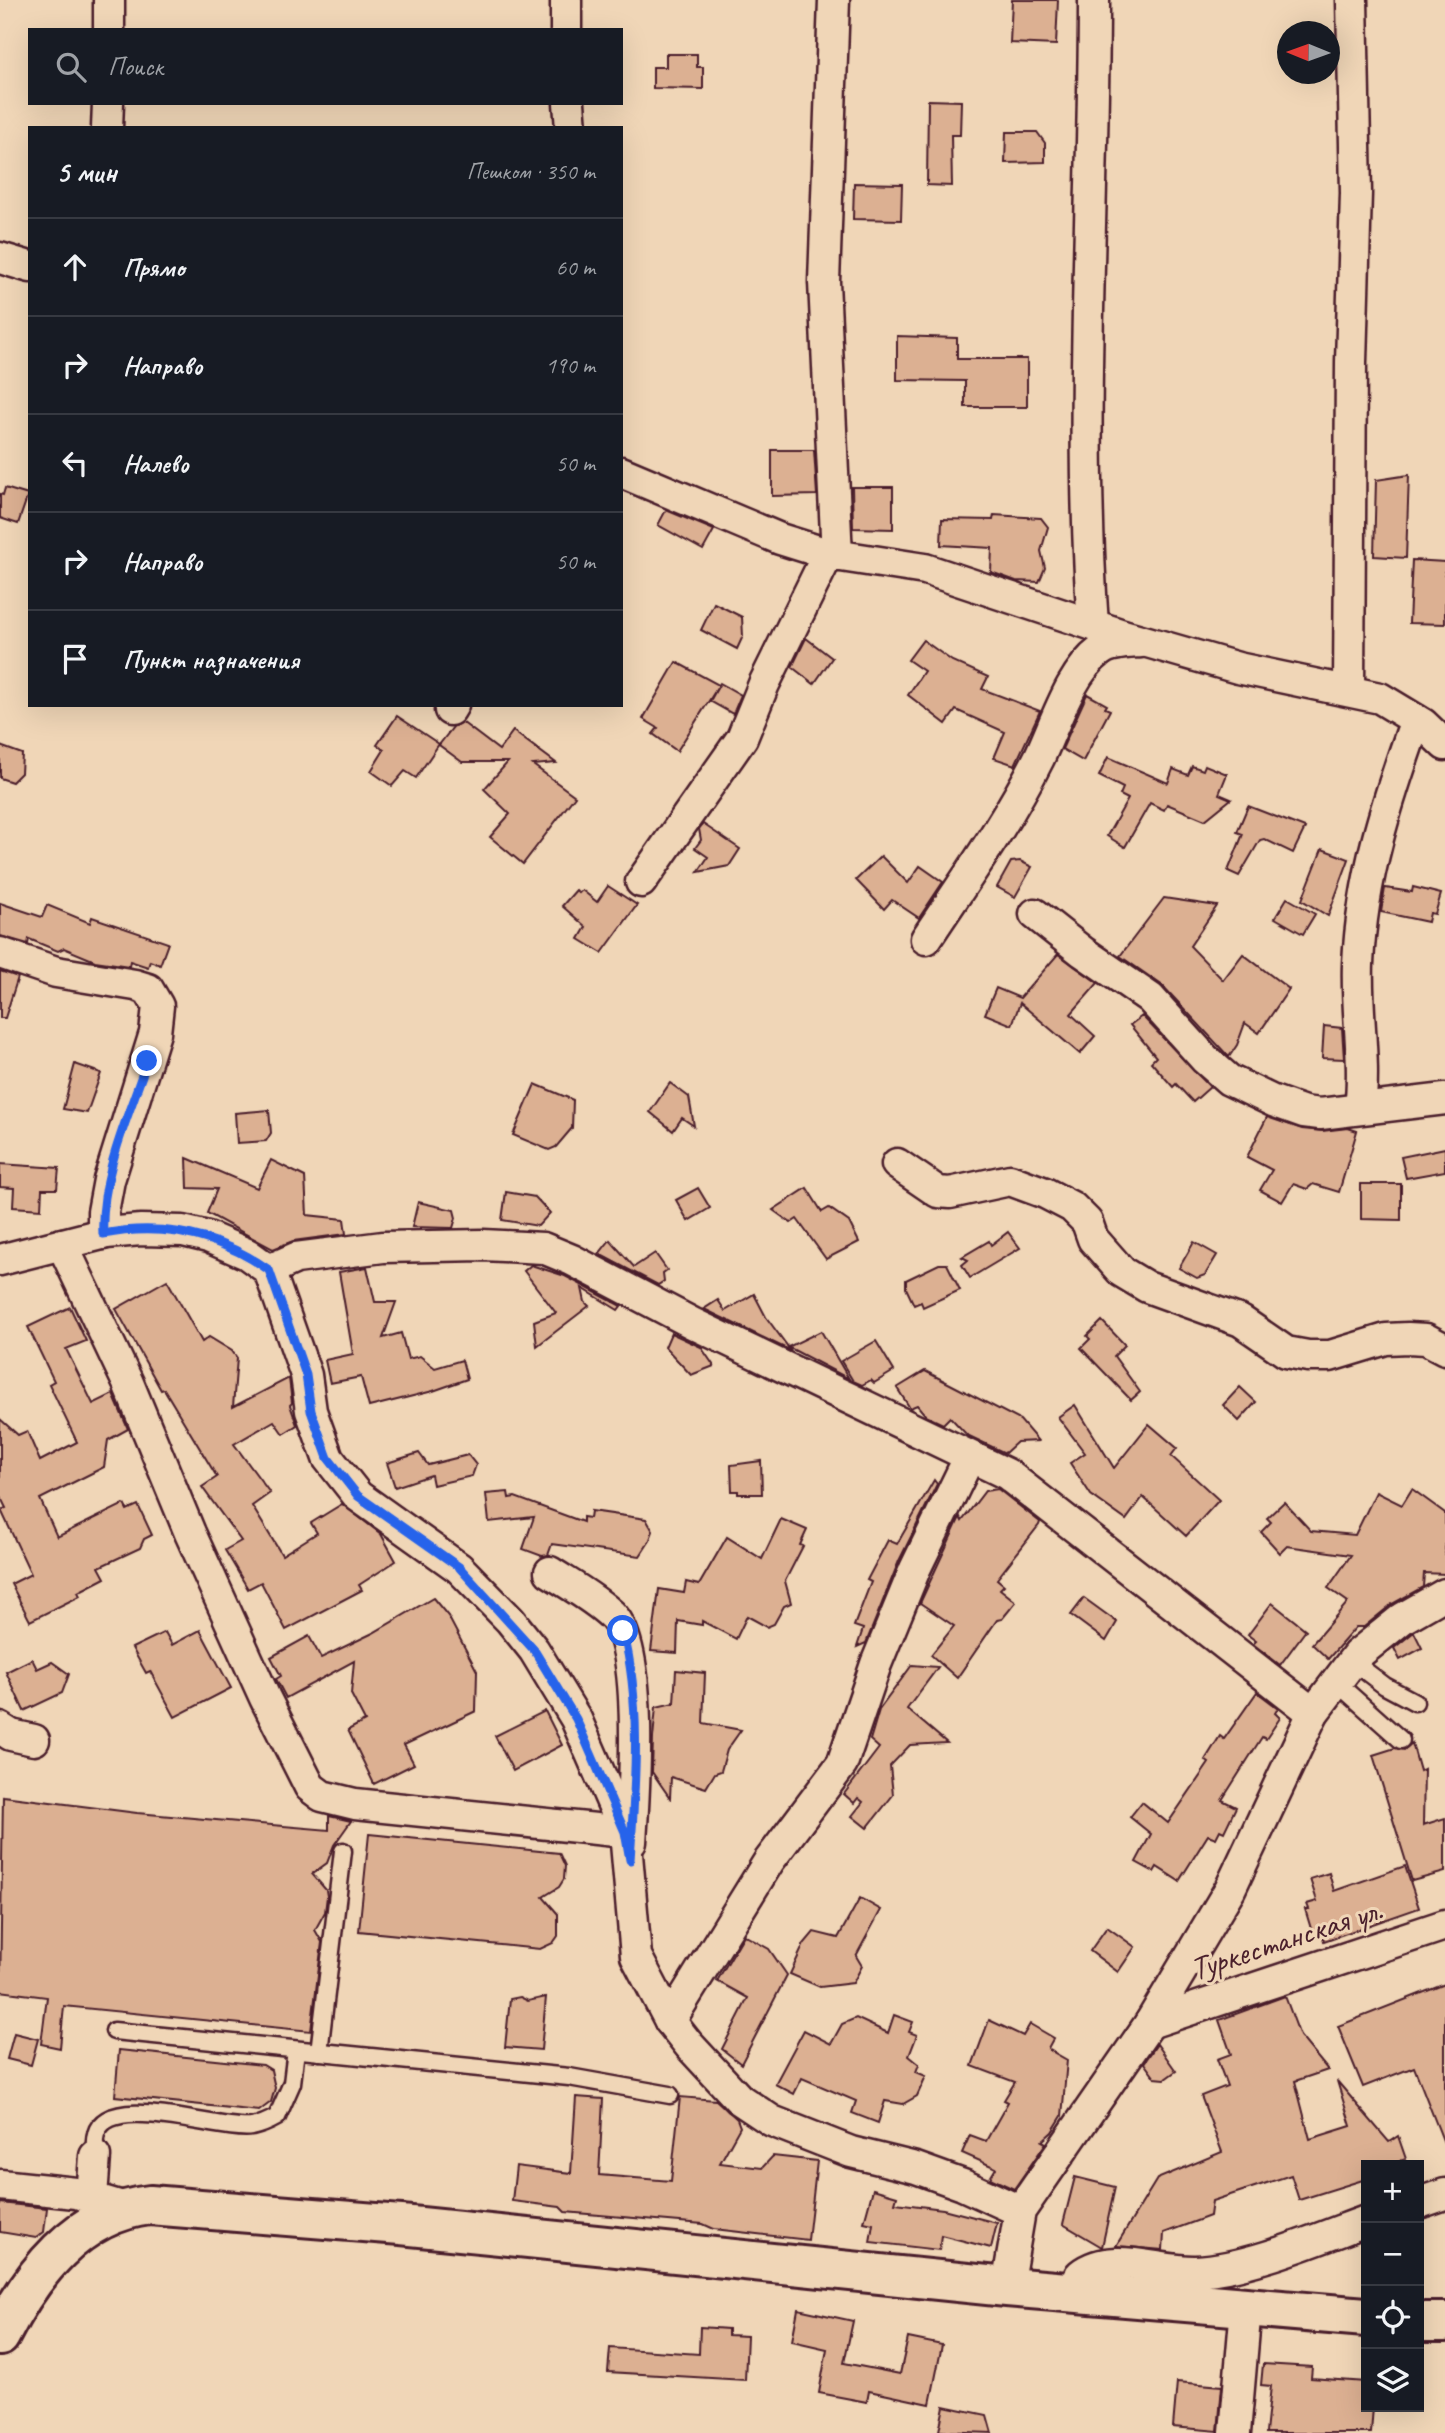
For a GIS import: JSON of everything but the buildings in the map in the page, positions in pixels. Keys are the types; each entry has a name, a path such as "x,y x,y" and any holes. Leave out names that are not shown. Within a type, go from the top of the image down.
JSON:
{"main road":[{"path":"0,2336 35,2278 62,2246 95,2223 109,2202 334,2219 1007,2287 1361,2317"},
{"path":"1424,2322 1445,2322"}],"street":[{"path":"109,0 109,28"},
{"path":"566,0 566,28"},
{"path":"641,882 742,738 764,684 832,555 824,282 834,0"},
{"path":"1093,625 1089,568 1088,283 1094,0"},
{"path":"1349,690 1351,362 1356,193 1352,0"},
{"path":"107,126 108,105"},
{"path":"569,105 571,126"},
{"path":"0,258 28,266"},
{"path":"623,473 780,539 832,555 925,569 1093,625 1238,668 1380,698 1416,720 1445,745"},
{"path":"926,939 983,856 1039,758 1062,704 1092,658 1111,646 1145,641"},
{"path":"1360,1108 1363,1083 1357,996 1364,892 1377,831 1416,720"},
{"path":"1035,914 1083,952 1150,998 1205,1059 1229,1080 1304,1112 1340,1114 1360,1108 1445,1099"},
{"path":"0,953 56,972 148,989 158,1006 155,1033 109,1180 103,1212 103,1234"},
{"path":"897,1164 938,1192 950,1194 1010,1180 1045,1193 1072,1207 1087,1222 1093,1239 1122,1272 1147,1287 1241,1321 1286,1352 1330,1356 1386,1339 1408,1338 1426,1339 1445,1349"},
{"path":"0,1260 103,1234 141,1230 183,1231 225,1244 269,1270 306,1375 311,1411 328,1458 358,1496 459,1567 534,1650 576,1719 627,1846"},
{"path":"62,1244 128,1383 190,1533 253,1673 310,1787 322,1796 355,1804 627,1846"},
{"path":"269,1270 296,1258 383,1247 483,1245 543,1248 969,1458 1007,1474 1313,1713"},
{"path":"670,2021 769,1861 842,1764 876,1664 915,1569 969,1458"},
{"path":"550,1572 612,1616 623,1631 629,1656 634,1717 627,1846 636,1955 670,2021 739,2099 772,2121 851,2152 916,2168 963,2185 1020,2211"},
{"path":"1007,2287 1020,2211 1150,2024 1230,1889 1313,1713 1344,1672 1403,1618 1445,1594"},
{"path":"0,1728 11,1735 34,1740"},
{"name":"Туркестанская ул.","path":"1150,2024 1445,1925"},
{"path":"0,2185 109,2202 94,2156"},
{"path":"1424,2201 1445,2194"},
{"path":"1075,2293 1080,2275 1103,2263 1194,2271 1305,2244 1361,2223"},
{"path":"1236,2433 1246,2307"}],"lane":[{"path":"1344,1672 1385,1686 1415,1702"},
{"path":"1344,1672 1401,1740"},
{"path":"319,2052 343,1851"},
{"path":"114,2031 569,2077 670,2095"},
{"path":"94,2156 95,2134 106,2121 117,2116 168,2116 235,2127 252,2127 277,2117 292,2083 296,2050"}],"route":[{"path":"147,1061 109,1180 103,1212 103,1234 141,1230 183,1231 225,1244 247,1254 269,1270 306,1375 311,1411 328,1458 358,1496 459,1567 510,1620 534,1650 576,1719 598,1776 625,1832 630,1860 634,1717 629,1656 623,1631"}]}
